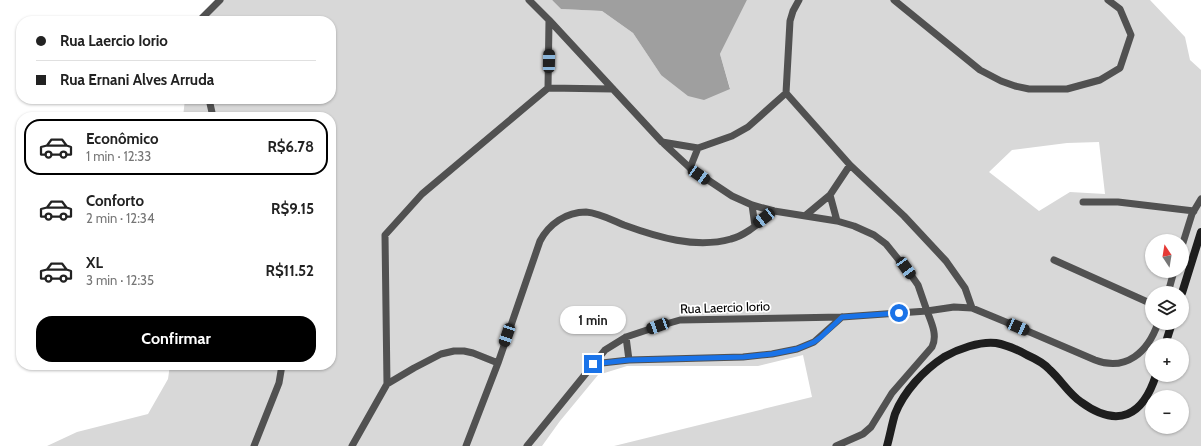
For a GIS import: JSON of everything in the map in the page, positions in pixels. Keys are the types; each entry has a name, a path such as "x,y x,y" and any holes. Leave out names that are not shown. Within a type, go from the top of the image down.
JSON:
{"street":[{"path":"204,16 220,0"},
{"path":"529,0 662,142 690,168 732,196 752,205 774,211 837,221 867,231 886,244 915,281 927,311 935,338 932,347 898,385 871,427 855,438 836,446"},
{"path":"800,0 793,10 790,21 786,93 850,165 904,216 946,261 965,288 972,308 1107,364 1120,363 1138,355 1146,348 1155,330"},
{"path":"894,0 969,62 990,76 1015,86 1030,89 1067,89 1100,80 1120,68 1131,35 1120,10 1108,0"},
{"path":"548,88 549,20"},
{"path":"352,446 387,384 385,235 422,194 548,88 613,89"},
{"path":"662,142 698,148 720,141 740,132 786,93"},
{"path":"690,168 698,148"},
{"path":"806,215 830,195 850,165"},
{"path":"830,195 837,221"},
{"path":"1186,234 1194,211 1201,199"},
{"path":"1083,202 1118,202 1194,211"},
{"path":"752,205 755,226"},
{"path":"466,446 498,363 540,241 549,228 564,218 576,213 592,213 657,236 699,243 715,242 731,239 743,234 774,211"},
{"path":"1184,286 1201,232"},
{"path":"1054,260 1145,301"},
{"name":"Rua Laercio Iorio","path":"527,446 605,350 626,337 674,321 842,317 927,311 954,307 972,308"},
{"path":"593,364 629,360 744,357 779,353 797,349 814,342 842,317"},
{"path":"626,337 629,360"},
{"path":"887,446 895,414 907,392 937,362 946,356 951,353 976,346 990,343 1003,345 1035,359 1051,370 1080,402 1109,416 1121,416 1136,410 1147,397 1153,382"},
{"path":"387,384 441,354 454,351 469,352 498,363"},
{"path":"254,446 279,383 281,370"}],"shaded area":[{"path":"219,0 552,0 561,9 602,11 633,33 661,75 730,88 720,54 747,0 1150,0 1185,37 1190,60 1201,70 1201,446 614,446 812,397 803,355 758,366 627,366 598,375 560,421 542,446 47,446 77,432 148,414 168,379 169,370 336,370 336,112 184,112 184,104 336,104 336,16 205,16","holes":["1099,142 1105,194 1070,192 1039,211 989,172 1012,150 1067,143"]},
{"path":"552,0 747,0 720,54 730,89 704,100 688,96 661,75 633,33 602,11 561,9"}],"route":[{"path":"593,364 629,360 744,357 785,352 814,342 842,317 899,313"}]}
